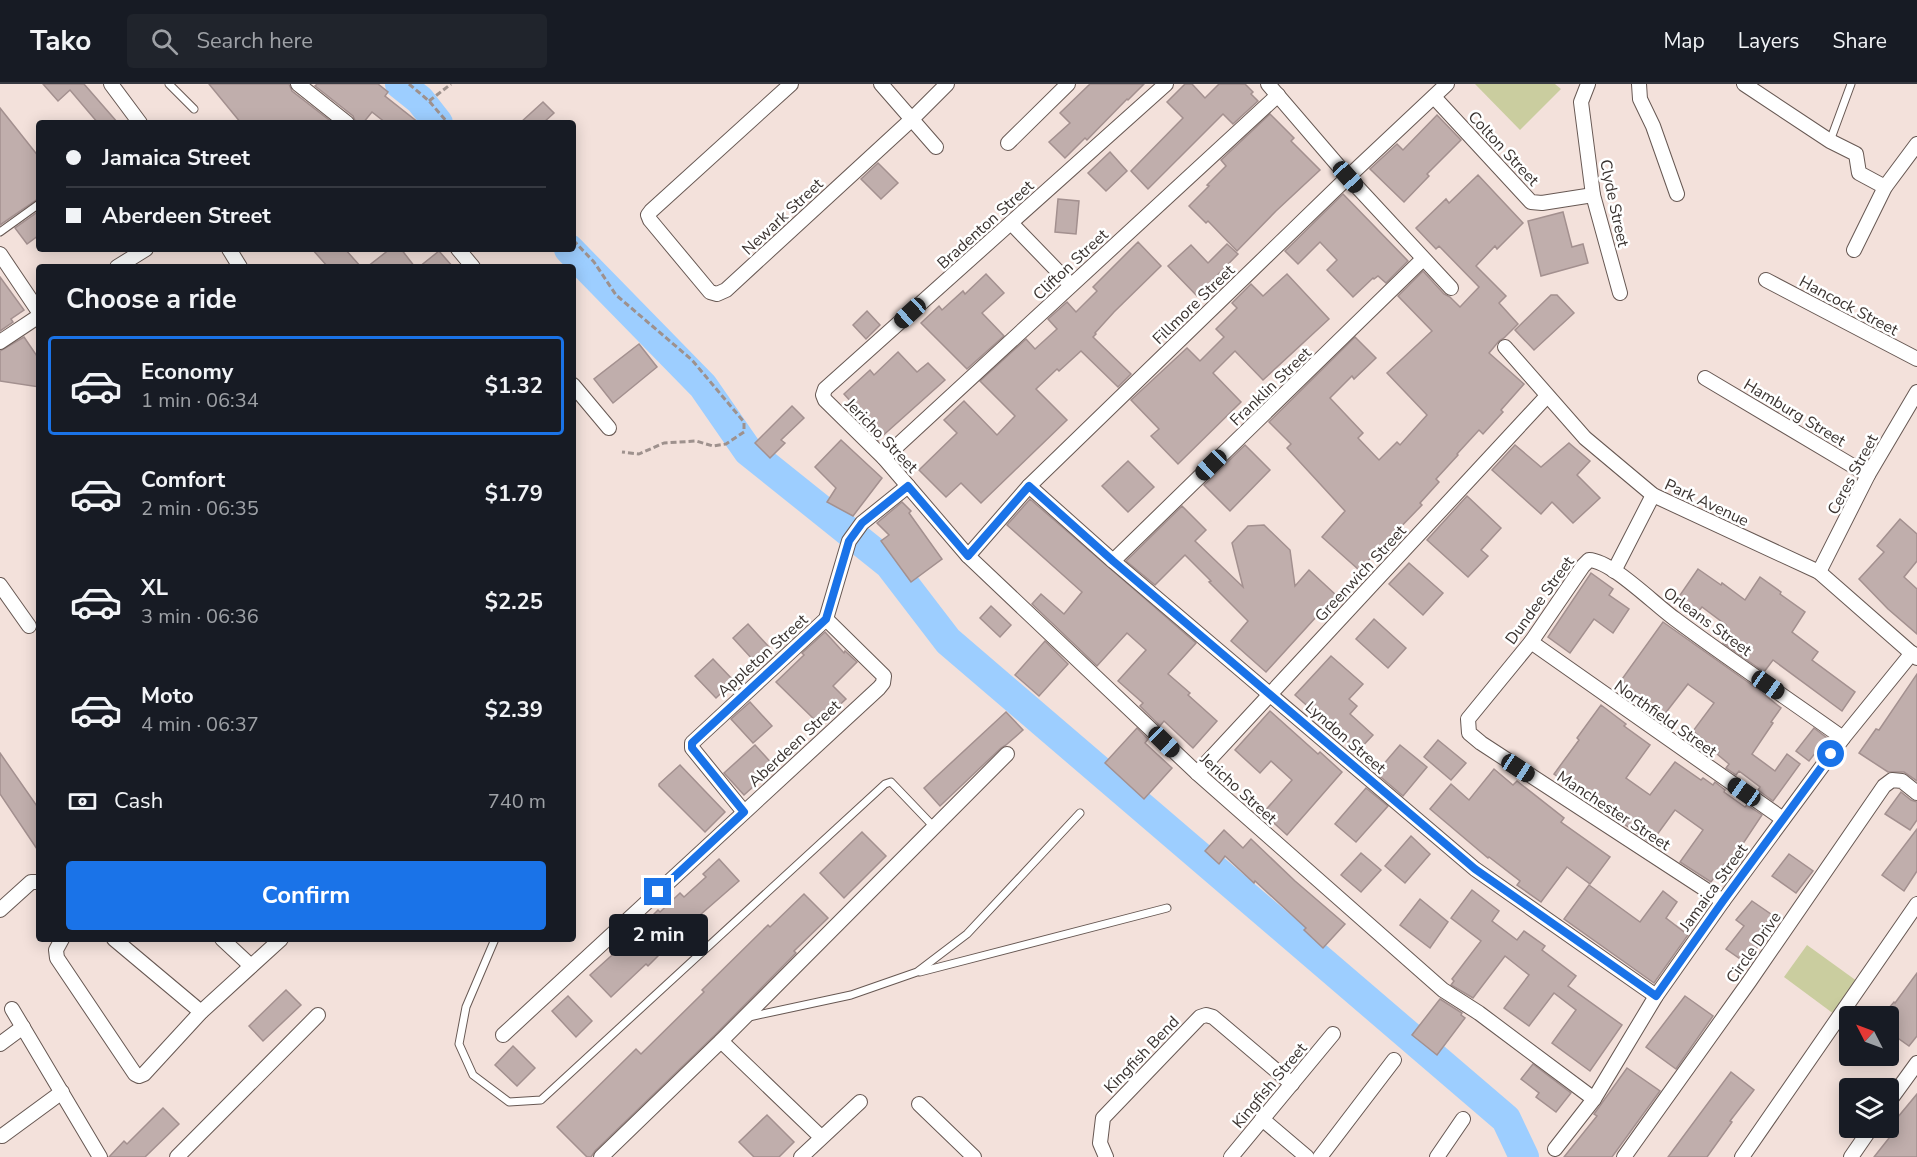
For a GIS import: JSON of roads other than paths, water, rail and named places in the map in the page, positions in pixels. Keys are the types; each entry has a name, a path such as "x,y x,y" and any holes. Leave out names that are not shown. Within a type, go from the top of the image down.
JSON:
{"street":[{"path":"111,84 138,120"},
{"path":"298,84 343,120"},
{"name":"Newark Street","path":"791,84 648,215 710,292 717,294 726,290 912,120 947,84"},
{"path":"881,84 936,147"},
{"path":"1008,143 1068,84"},
{"name":"Bradenton Street","path":"825,388 1166,84"},
{"name":"Fillmore Street","path":"968,556 1029,486 1447,84"},
{"name":"Clyde Street","path":"1588,84 1581,102 1593,195 1620,293"},
{"path":"1639,84 1640,99 1653,126 1677,194"},
{"path":"1744,84 1830,141 1856,154 1859,173 1885,187"},
{"path":"1273,89 1348,177 1451,288"},
{"name":"Clifton Street","path":"884,458 1071,285 1273,89"},
{"name":"Colton Street","path":"1434,97 1531,202 1542,203 1593,195"},
{"path":"1854,250 1885,187 1917,144"},
{"path":"1011,223 1071,285"},
{"path":"122,264 141,252"},
{"path":"460,252 470,264"},
{"path":"0,254 36,309"},
{"name":"Franklin Street","path":"1113,561 1423,259"},
{"name":"Hancock Street","path":"1766,280 1917,359"},
{"path":"0,342 36,316"},
{"name":"Park Avenue","path":"1505,347 1585,438 1653,495 1819,572 1914,656"},
{"name":"Hamburg Street","path":"1705,378 1868,475"},
{"name":"Jericho Street","path":"825,388 823,395 825,400 884,458 968,556 1197,773 1443,990 1479,1013 1594,1099"},
{"path":"576,389 609,428"},
{"name":"Ceres Street","path":"1819,572 1868,475 1917,392"},
{"name":"Greenwich Street","path":"1197,773 1548,396"},
{"name":"Appleton Street","path":"744,812 692,748 692,743 826,619 849,541 862,523 908,486"},
{"name":"Lyndon Street","path":"1029,486 1113,561 1475,869 1656,996"},
{"path":"1614,571 1653,495"},
{"name":"Dundee Street","path":"1468,719 1531,642 1583,566 1589,560 1597,561 1614,571"},
{"name":"Orleans Street","path":"1614,571 1674,618 1843,738"},
{"path":"0,585 29,626"},
{"name":"Aberdeen Street","path":"504,1035 883,682 884,676 826,619"},
{"name":"Northfield Street","path":"1531,642 1783,819"},
{"name":"Jamaica Street","path":"1555,1149 1594,1099 1656,996 1723,901 1843,738 1914,656"},
{"name":"Manchester Street","path":"1468,719 1469,733 1481,743 1723,901"},
{"path":"601,1157 721,1041 1007,754"},
{"name":"Circle Drive","path":"1624,1157 1749,982 1884,786 1892,780 1902,781 1917,793"},
{"path":"0,910 31,882 36,882"},
{"path":"1742,1157 1917,904"},
{"path":"60,942 56,950 57,958 135,1074 139,1076 144,1074 201,1012 278,942"},
{"path":"118,942 201,1012"},
{"path":"225,942 251,966"},
{"path":"12,1009 100,1157"},
{"path":"177,1157 318,1015"},
{"name":"Kingfish Bend","path":"1106,1157 1100,1143 1103,1118 1200,1017 1206,1015 1213,1017 1292,1084"},
{"path":"0,1044 23,1028"},
{"name":"Kingfish Street","path":"1231,1157 1333,1034"},
{"path":"721,1041 821,1137"},
{"path":"1320,1157 1394,1060"},
{"path":"1899,1088 1917,1063"},
{"path":"2,1136 62,1092"},
{"path":"801,1157 860,1102"},
{"path":"919,1104 974,1157"},
{"path":"1262,1119 1307,1157"},
{"path":"1437,1157 1463,1119"},
{"path":"1851,1157 1864,1138"}],"lane":[{"path":"169,84 194,109"},
{"path":"1830,141 1851,84"},
{"path":"0,232 36,206"},
{"path":"494,942 466,1007 459,1044 473,1075 509,1102 541,1100 885,784 891,782 899,788 934,827"},
{"path":"917,972 967,934 1080,813"},
{"path":"745,1017 851,995 917,972 1167,908"}],"waterway":[{"path":"400,84 420,100 436,120"},
{"path":"572,252 703,386 748,451 889,564 948,641 1506,1119 1524,1157"}]}
